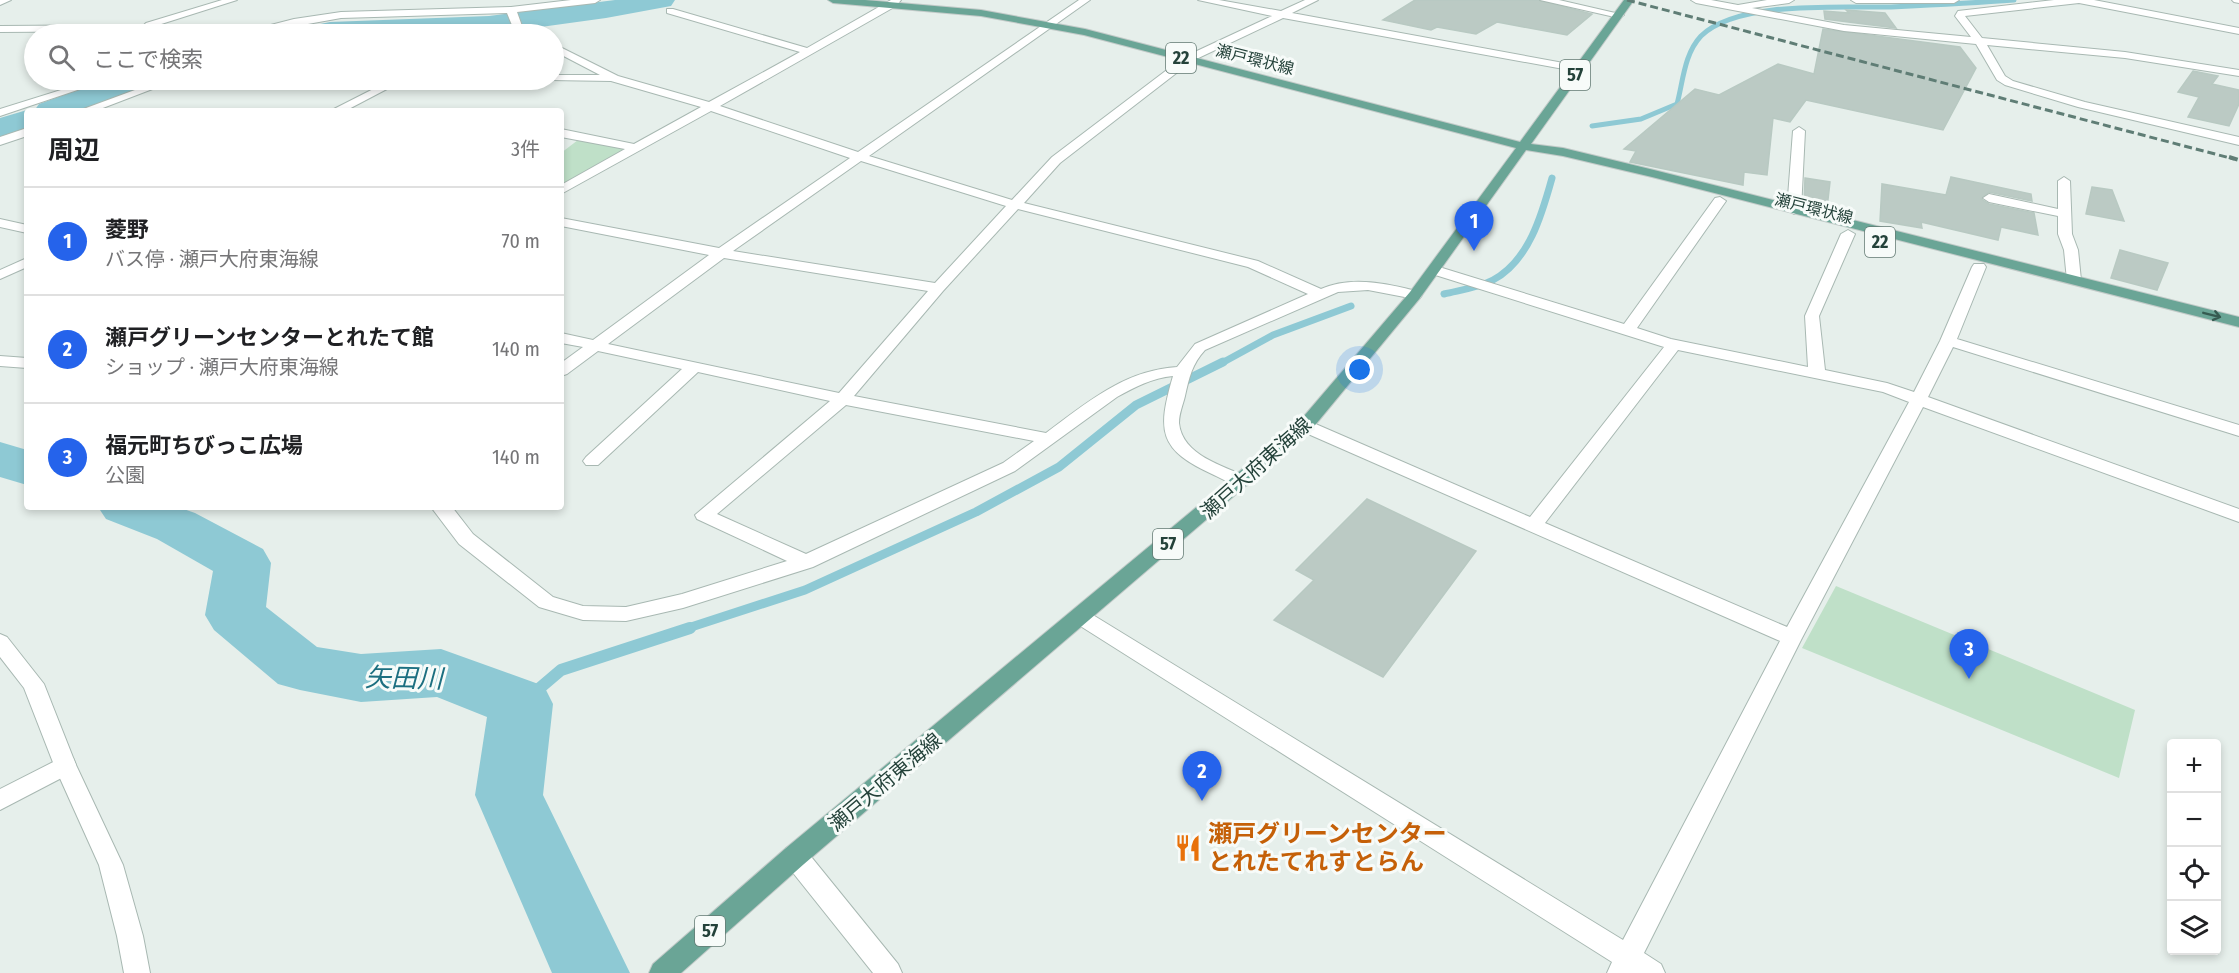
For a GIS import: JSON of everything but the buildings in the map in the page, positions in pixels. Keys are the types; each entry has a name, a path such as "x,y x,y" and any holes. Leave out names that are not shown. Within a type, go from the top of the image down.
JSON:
{"main road":[{"name":"瀬戸環状線","path":"833,0 895,2 981,13 1085,32 1523,146 1563,152 2239,322"},
{"name":"瀬戸大府東海線","path":"662,973 795,856 1242,482 1305,426 1415,295 1629,0"},
{"name":"瀬戸環状線","path":"1523,146 1549,157 2239,334"}],"street":[{"path":"0,2 6,0"},
{"path":"154,24 232,0"},
{"path":"285,24 341,15 457,10 512,13 595,0"},
{"path":"564,369 721,253 1085,0"},
{"path":"1203,0 1580,69"},
{"path":"806,562 704,515 843,399 938,288 1056,160 1188,59 1313,0"},
{"path":"1545,0 1618,15"},
{"path":"1696,0 1769,16 1844,28 2124,55 2239,73"},
{"path":"1731,8 1789,0"},
{"path":"1856,0 1954,0"},
{"path":"2239,31 2079,0 1961,13 1960,16 1980,42 2001,78 2031,92 2239,141"},
{"path":"564,188 895,2"},
{"path":"670,11 807,51"},
{"path":"512,13 517,24"},
{"path":"4,30 24,30"},
{"path":"564,52 614,78 710,106 859,157 1013,204 1253,264 1320,294"},
{"path":"564,78 614,78"},
{"path":"0,113 71,90"},
{"path":"92,108 143,90"},
{"path":"342,108 379,90"},
{"path":"1794,210 1799,131"},
{"path":"0,141 24,133"},
{"path":"564,134 636,148"},
{"path":"2064,181 2065,234 2071,250 2074,280"},
{"path":"1989,198 2065,214"},
{"path":"1628,330 1720,201"},
{"path":"0,223 24,228"},
{"path":"564,223 721,253 938,288"},
{"path":"1817,374 1812,316 1848,234"},
{"path":"0,275 24,263"},
{"path":"1623,965 1919,398 1948,340 1979,267"},
{"path":"1434,270 1674,345 1887,388 2239,516"},
{"path":"1242,482 1185,452 1172,435 1170,420 1182,371 1188,357 1200,347 1335,288 1368,286 1415,295"},
{"path":"564,339 843,399 1049,439"},
{"path":"1948,340 2239,431"},
{"path":"1533,526 1674,345"},
{"path":"0,361 24,363"},
{"path":"592,461 694,367"},
{"path":"445,510 466,539 546,602 584,613 626,614 683,602 806,562 1009,467 1094,406 1129,384 1164,370 1182,371"},
{"path":"1305,426 1792,638"},
{"path":"1081,617 1623,965 1652,973"},
{"path":"0,642 33,684 65,765 111,865 130,936 137,973"},
{"path":"0,800 65,765"},
{"path":"795,856 889,973"}],"green space":[{"path":"578,140 626,149 566,183 564,183 564,151"},
{"path":"1836,586 2135,710 2119,778 1802,648"}],"waterway":[{"path":"497,24 606,10 661,0"},
{"path":"1592,126 1641,119 1677,104 1685,68 1695,43 1718,24 1739,16 1791,8 1891,7 2014,0"},
{"path":"59,108 107,90"},
{"path":"0,130 24,121"},
{"path":"1444,294 1487,283 1505,272 1516,261 1532,235 1552,178"},
{"path":"1220,364 1273,335 1351,306"},
{"path":"685,629 805,590 976,512 1059,467 1136,405 1223,362"},
{"name":"矢田川","path":"0,458 24,468"},
{"name":"矢田川","path":"133,510 176,526 243,563 235,615 300,667 361,678 441,673 521,704 509,795 591,973"},
{"path":"521,704 561,670 690,628"}],"railway":[{"path":"1627,0 2234,159"},
{"path":"2229,157 2239,160"}],"place":[{"name":"菱野","path":"1474,251"},
{"name":"福元町ちびっこ広場","path":"1969,679"},
{"name":"瀬戸グリーンセンターとれたて館","path":"1202,801"},
{"name":"瀬戸グリーンセンター とれたてれすとらん","path":"1188,848"}]}
